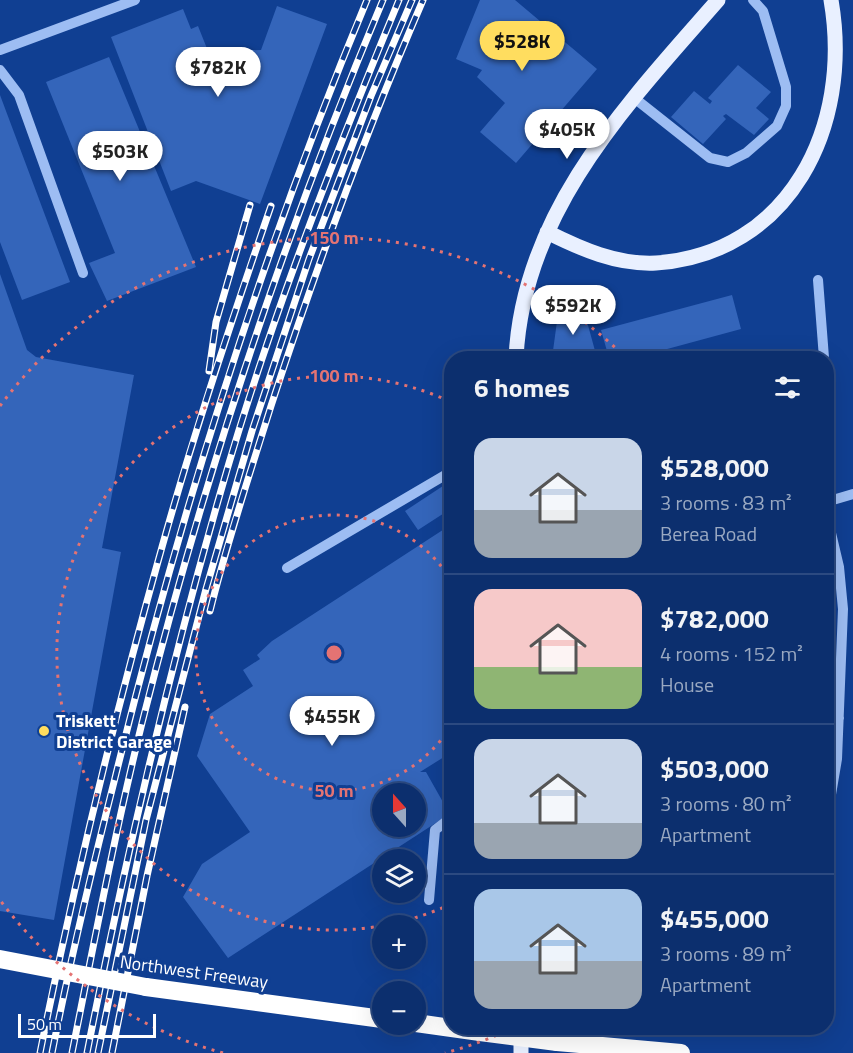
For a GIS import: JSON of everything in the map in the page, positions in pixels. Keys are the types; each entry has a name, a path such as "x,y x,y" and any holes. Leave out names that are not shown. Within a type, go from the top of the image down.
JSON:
{"highway":[{"path":"0,959 146,987"},
{"name":"Northwest Freeway","path":"0,969 372,1018"},
{"path":"426,1024 444,1027"},
{"path":"503,1035 681,1053"}],"main road":[{"path":"517,351 525,290 547,232 584,164 633,97 718,0"},
{"path":"547,232 592,253 616,259 655,263 702,255 738,240 768,221 800,191 827,152 838,119 845,77 844,52 839,21 831,0"},
{"path":"521,1035 521,1053"}],"street":[{"path":"0,50 135,0"},
{"path":"633,97 710,158 728,162 746,153 777,126 786,106 786,87 763,11 753,0"},
{"path":"0,70 20,95 83,273"},
{"path":"818,280 823,351"},
{"path":"287,568 444,476"},
{"path":"834,500 853,494"},
{"path":"834,546 839,567 843,609 837,759 834,776"},
{"path":"834,722 839,717"},
{"path":"429,900 435,830 444,824"}],"building":[{"path":"480,0 515,0 597,69 516,163 480,132 505,103 477,77 482,70 456,59"},
{"path":"277,6 327,24 260,204 196,181 171,191 111,37 183,9 191,29 198,26 208,51 261,50"},
{"path":"109,57 196,267 107,301 89,263 115,253 46,82"},
{"path":"738,65 771,92 756,108 769,119 754,135 726,114 723,116 726,119 703,144 671,117 694,91 710,104 712,101 708,98"},
{"path":"0,95 70,282 22,300 0,242"},
{"name":"Triskett District Garage","path":"0,274 27,350 36,357 134,375 102,548 121,552 54,920 0,911"},
{"path":"732,295 741,329 660,351 607,351 601,330"},
{"path":"583,307 595,351 553,351 558,314"},
{"path":"444,485 444,513 418,530 405,511"},
{"path":"444,529 444,757 420,772 426,772 444,804 444,818 426,829 426,783 372,783 372,837 414,837 396,849 372,849 372,864 228,958 183,897 202,864 250,832 197,756 210,714 253,686 243,670 260,659 257,655 272,641"}],"railway":[{"path":"52,1053 115,778 167,580 196,482 226,384 292,191 367,0"},
{"path":"72,1053 132,764 192,539 219,448 280,267 312,177 383,0"},
{"path":"87,1053 148,772 182,633 220,494 259,368 302,244 399,0"},
{"path":"98,1053 146,820 206,589 252,431 309,259 371,96 412,0"},
{"path":"210,611 247,482 306,303 342,201 423,0"},
{"path":"209,371 216,322 250,205"},
{"path":"40,1053 81,862 145,610 200,418 271,206"},
{"path":"112,1053 147,876 185,707"}],"place":[{"name":"Triskett District Garage","path":"44,731"}]}
